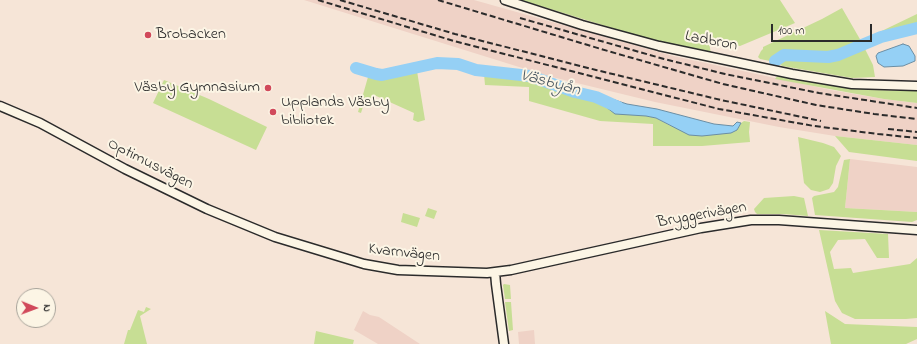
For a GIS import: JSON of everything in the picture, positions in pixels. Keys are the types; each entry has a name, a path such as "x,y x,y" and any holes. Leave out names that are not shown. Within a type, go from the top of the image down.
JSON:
{"street":[{"name":"Ladbron","path":"506,0 582,25 659,46 792,74 852,84 917,86"},
{"name":"Optimusvägen","path":"0,106 40,123 125,169 207,209 275,238 290,242"},
{"name":"Bryggerivägen","path":"496,272 512,270 701,228 744,221 779,220 917,230"},
{"name":"Kvarnvägen","path":"290,242 364,264 398,270 455,273 496,272"},
{"path":"496,272 496,284 504,344"}],"shaded area":[{"path":"304,0 474,0 673,56 831,90 917,103 917,145 835,136 779,127 655,102 548,76"},
{"path":"850,159 917,167 917,212 845,208"},
{"path":"363,311 370,315 379,317 420,344 378,344 354,330"},
{"path":"534,330 535,344 519,344 518,332"}],"green space":[{"path":"521,0 780,0 795,23 740,46 709,43 711,53 638,36"},
{"path":"842,8 861,41 841,51 829,53 783,53 775,56 770,61 760,59 758,57 763,47"},
{"path":"917,14 917,25 890,31 866,40 865,39"},
{"path":"864,47 873,65 875,77 852,78 782,66 779,63 780,60 801,58 827,60 845,56"},
{"path":"417,71 425,120 418,122 413,120 414,113 374,95 371,101 365,100 361,113 358,112 368,77 386,79"},
{"path":"484,74 530,79 574,95 595,99 602,105 656,118 671,126 737,130 744,121 750,122 750,142 702,146 653,146 653,124 600,121 529,101 529,87 485,85"},
{"path":"778,75 871,90 917,91 917,103 884,99 775,79"},
{"path":"164,80 209,99 267,127 256,150 153,103"},
{"path":"835,136 917,145 917,161 849,152"},
{"path":"798,137 834,147 841,156 836,166 833,183 829,189 820,192 811,190 804,183"},
{"path":"850,159 845,208 917,212 917,220 912,222 815,215 812,198 814,196 834,192 838,187 844,160"},
{"path":"794,196 804,198 808,216 757,214 755,212 754,209 764,198"},
{"path":"428,208 437,211 434,219 425,216"},
{"path":"403,213 420,218 417,227 401,222"},
{"path":"819,230 888,234 889,258 877,258 865,239 838,240 830,252 834,269 851,268 853,273 910,264 917,258 917,318 855,319 842,313 835,301"},
{"path":"504,284 510,285 511,299 505,299"},
{"path":"505,302 511,302 513,330 509,331"},
{"path":"146,307 151,309 140,316 147,344 124,344 128,330 130,330 138,310 144,312"},
{"path":"825,311 845,324 917,327 917,339 906,344 831,344"},
{"path":"316,331 354,340 353,344 314,344"}],"water":[{"path":"903,44 909,46 915,56 915,61 903,66 884,67 878,63 876,56 878,53"},
{"name":"Väsbyån","path":"606,97 627,104 657,109 714,124 733,126 737,122 741,123 737,130 731,133 702,136 689,135 656,118 615,114 601,103"}],"waterway":[{"name":"Väsbyån","path":"775,61 784,55 828,57 838,55 881,37 917,28"},
{"name":"Väsbyån","path":"356,68 382,75 437,63 458,64 476,70 530,76 575,92 596,97 618,107"}],"railway":[{"path":"318,0 454,41 719,109 814,126 917,138"},
{"path":"340,0 455,34 596,70 721,100 821,121"},
{"path":"438,0 723,84 816,105 917,119"},
{"path":"520,18 664,59 725,74 819,93 917,108"},
{"path":"888,129 917,132"}],"place":[{"name":"Brobacken","path":"148,35"},
{"name":"Väsby Gymnasium","path":"268,88"},
{"name":"Upplands Väsby bibliotek","path":"273,112"}]}
